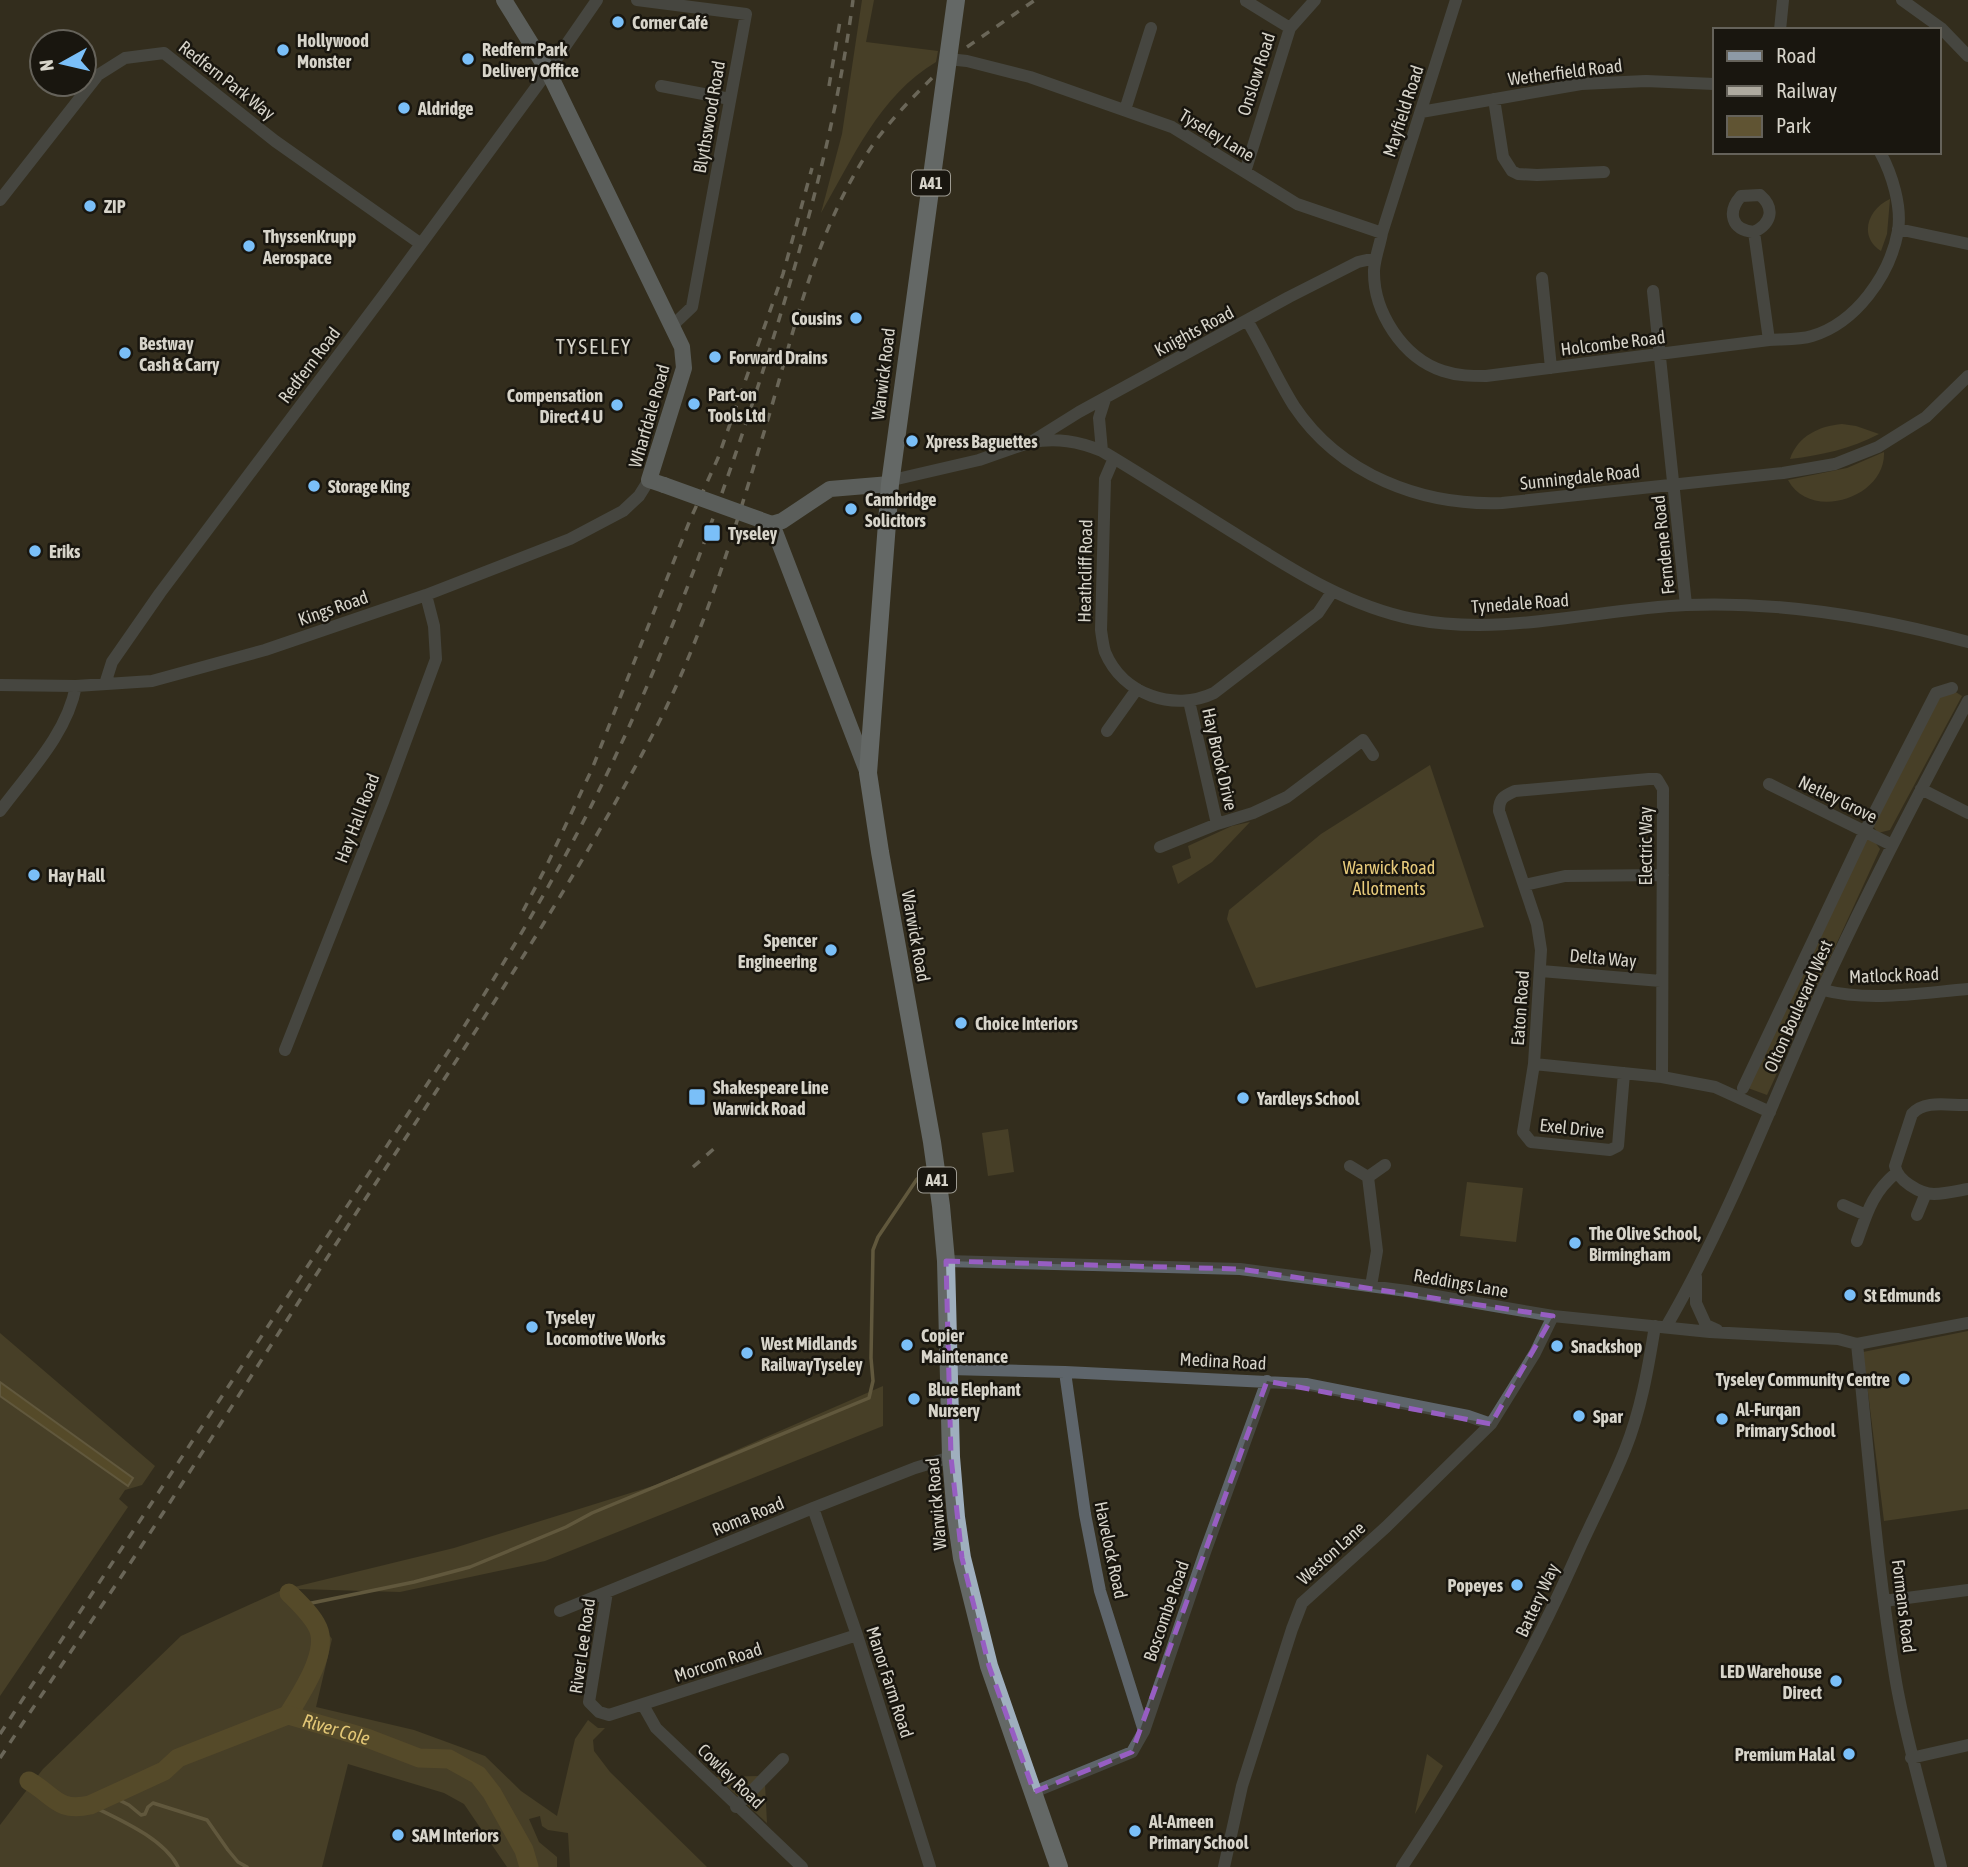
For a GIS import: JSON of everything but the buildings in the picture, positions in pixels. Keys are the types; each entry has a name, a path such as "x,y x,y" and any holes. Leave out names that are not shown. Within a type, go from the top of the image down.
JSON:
{"highway":[{"name":"Warwick Road","path":"956,0 890,484 868,774 932,1142 946,1261 951,1457 962,1558 978,1626 1059,1867"}],"main road":[{"name":"Wharfdale Road","path":"505,0 548,71 682,346 684,368 657,483 772,524"},
{"path":"868,774 772,524 782,521 830,489 890,484"},
{"path":"842,703 857,722 872,725"}],"street":[{"name":"Redfern Road","path":"105,684 112,662 160,593 421,244 597,0"},
{"name":"Blythswood Road","path":"637,0 746,14 692,307 672,326"},
{"name":"Onslow Road","path":"1245,172 1290,28 1315,0"},
{"name":"Mayfield Road","path":"1382,233 1456,0"},
{"path":"1780,28 1783,0"},
{"path":"1902,0 1941,28 1968,56"},
{"name":"Onslow Road","path":"1246,1 1290,28"},
{"path":"1125,110 1151,28"},
{"name":"Redfern Park Way","path":"1,197 98,75 125,58 164,52 275,141 421,244"},
{"name":"Tyseley Lane","path":"948,60 967,61 1030,77 1172,127 1297,204 1382,233"},
{"name":"Wetherfield Road","path":"1422,112 1547,89 1612,82 1713,84"},
{"path":"661,86 730,99"},
{"path":"1494,99 1503,157 1512,171 1537,175 1604,172"},
{"path":"1881,154 1894,189 1898,229 1968,244"},
{"name":"Holcombe Road","path":"1382,233 1376,258 1375,279 1386,320 1406,347 1435,368 1470,376 1810,337 1828,329 1863,302 1890,256 1898,229"},
{"path":"1754,232 1769,340"},
{"name":"Knights Road","path":"890,484 897,479 979,460 1031,442 1190,351 1343,269 1357,262 1376,258"},
{"path":"1542,278 1551,368"},
{"name":"Ferndene Road","path":"1653,290 1686,605"},
{"name":"Sunningdale Road","path":"1248,322 1293,404 1315,432 1361,468 1405,491 1458,503 1483,503 1674,484 1835,464 1878,447 1926,417 1968,376"},
{"name":"Heathcliff Road","path":"1105,399 1099,418 1108,455 1101,630 1105,651 1114,668 1138,689 1166,700 1189,701"},
{"name":"Knights Road","path":"1031,442 1053,439 1079,442 1108,455"},
{"name":"Tynedale Road","path":"1108,455 1332,592 1409,618 1436,623 1488,625 1686,605 1748,605 1842,613 1968,642"},
{"name":"Kings Road","path":"0,685 76,686 152,681 221,664 426,594 570,539 631,504 657,483"},
{"path":"1189,701 1214,693 1298,630 1318,613 1332,592"},
{"name":"Hay Hall Road","path":"285,1050 436,659 434,626 426,594"},
{"path":"0,811 57,734 69,713 76,686"},
{"path":"1743,1088 1865,831 1936,693 1952,688"},
{"path":"1107,731 1138,689"},
{"name":"Hay Brook Drive","path":"1189,701 1217,824"},
{"name":"Olton Boulevard West","path":"1660,1327 1696,1273 1770,1112 1822,990 1892,845 1968,701"},
{"name":"Hay Brook Drive","path":"1160,847 1253,813 1287,797 1363,740 1373,755"},
{"name":"Electric Way","path":"1499,801 1503,796 1515,791 1657,779 1663,789 1662,1077"},
{"name":"Netley Grove","path":"1769,784 1892,845"},
{"path":"1921,789 1968,813"},
{"name":"Eaton Road","path":"1499,801 1499,810 1537,924 1541,950 1534,1064 1662,1077 1715,1087 1770,1112"},
{"path":"1525,885 1565,876 1663,875"},
{"name":"Delta Way","path":"1541,971 1661,981"},
{"name":"Matlock Road","path":"1822,990 1846,996 1883,996 1968,989"},
{"name":"Exel Drive","path":"1534,1064 1523,1132 1531,1142 1610,1150 1618,1146 1624,1073"},
{"path":"1857,1241 1868,1206 1883,1184 1896,1173 1897,1157 1912,1114 1924,1105 1968,1105"},
{"path":"1368,1177 1385,1165"},
{"path":"1350,1166 1368,1177"},
{"path":"1896,1173 1926,1193 1968,1189"},
{"path":"1368,1177 1377,1251 1371,1286"},
{"path":"1917,1215 1926,1193"},
{"path":"1843,1205 1866,1215"},
{"name":"Reddings Lane","path":"946,1261 1240,1269 1371,1286 1553,1316 1721,1332 1838,1339 1857,1344 1968,1323"},
{"path":"1696,1273 1696,1303 1706,1325 1721,1332"},
{"name":"Weston Lane","path":"1224,1867 1242,1786 1302,1603 1386,1527 1491,1424 1535,1353 1553,1316"},
{"name":"Battery Way","path":"1402,1867 1489,1729 1556,1603 1626,1449 1643,1396 1660,1327"},
{"name":"Formans Road","path":"1857,1344 1884,1601 1911,1758 1941,1867"},
{"name":"Medina Road","path":"949,1369 1306,1384 1468,1416 1491,1424"},
{"name":"Havelock Road","path":"1065,1372 1085,1514 1100,1591 1144,1731"},
{"name":"Boscombe Road","path":"1034,1792 1132,1752 1144,1731 1267,1381"},
{"name":"Roma Road","path":"560,1611 813,1508 915,1468 951,1457"},
{"name":"Manor Farm Road","path":"813,1508 857,1635 930,1867"},
{"path":"1884,1601 1968,1590"},
{"name":"River Lee Road","path":"591,1705 589,1702 607,1592"},
{"name":"Morcom Road","path":"591,1705 599,1712 609,1715 857,1635"},
{"name":"Cowley Road","path":"643,1705 656,1728 802,1867"},
{"path":"1911,1758 1968,1745"},
{"path":"736,1807 783,1759"}],"highlighted area":[{"path":"946,1261 1240,1269 1553,1316 1491,1424 1267,1381 1132,1752 1034,1792 989,1666 962,1558 951,1457"}],"green space":[{"path":"862,0 874,0 866,42 938,51 936,62 898,92 883,110 856,150 821,213 842,134"},
{"path":"1890,199 1887,234 1881,251 1870,238 1869,223 1876,209"},
{"path":"1842,424 1879,434 1836,451 1790,459 1804,438 1825,427"},
{"path":"1884,452 1881,468 1873,482 1845,499 1829,502 1813,500 1799,493 1788,480 1847,468"},
{"path":"1954,691 1962,696 1890,830 1878,833 1873,826 1939,696"},
{"name":"Warwick Road Allotments","path":"1430,765 1484,927 1256,988 1227,919 1229,910 1321,834"},
{"path":"1250,822 1212,862 1178,884 1172,866 1191,858 1188,846 1232,826"},
{"path":"1872,838 1880,849 1767,1095 1748,1088 1866,840"},
{"path":"1008,1129 1014,1172 988,1176 982,1133"},
{"path":"1467,1182 1523,1188 1516,1242 1460,1236"},
{"path":"1968,1331 1968,1509 1884,1521 1863,1352"},
{"path":"0,1333 155,1466 142,1485 125,1490 119,1499 128,1507 0,1696"},
{"path":"883,1386 883,1426 545,1561 400,1592 298,1589 332,1639 316,1707 414,1730 485,1756 521,1791 557,1816 575,1739 588,1720 598,1728 605,1728 593,1740 594,1751 610,1772 707,1867 570,1867 568,1833 548,1830 542,1826 540,1816 529,1819 539,1842 557,1857 557,1867 507,1867 464,1804 444,1793 348,1764 322,1867 0,1867 0,1825 43,1769 181,1636 282,1590 454,1548 656,1485"},
{"path":"1427,1754 1443,1766 1415,1814"},
{"path":"759,1776 765,1785 767,1823 716,1777"}],"shaded area":[{"path":"0,1382 133,1478 128,1486 0,1396"}],"waterway":[{"path":"302,1605 414,1582 470,1567 566,1527 592,1513 869,1398 873,1381 873,1250 878,1237 917,1179"},
{"path":"288,1715 312,1673 320,1649 318,1628 305,1609 289,1593"},
{"name":"River Cole","path":"29,1781 63,1804 79,1807 90,1805 164,1771 178,1758 288,1715 367,1738 419,1758 449,1759 478,1775 492,1793 524,1850 529,1867"},
{"path":"111,1796 141,1815 145,1814 153,1803 207,1820 238,1862 247,1867"},
{"path":"90,1805 151,1838 178,1867"}],"railway":[{"path":"0,1734 468,1020 544,894 609,771 691,578 760,380 789,286 827,144 853,0"},
{"path":"967,47 1035,0"},
{"path":"829,86 840,21"},
{"path":"0,1758 156,1524 480,1024 553,908 622,790 673,693 705,616 744,498 799,310 839,204 877,139 936,74"},
{"path":"523,911 592,769 690,520 718,458 783,274 812,168"},
{"path":"693,1167 716,1147"}],"place":[{"name":"Corner Café","path":"618,22"},
{"name":"Hollywood Monster","path":"283,50"},
{"name":"Redfern Park Delivery Office","path":"468,59"},
{"name":"Aldridge","path":"404,108"},
{"name":"ZIP","path":"90,206"},
{"name":"ThyssenKrupp Aerospace","path":"249,246"},
{"name":"Cousins","path":"856,318"},
{"name":"Bestway Cash & Carry","path":"125,353"},
{"name":"Forward Drains","path":"715,357"},
{"name":"Part-on Tools Ltd","path":"694,404"},
{"name":"Compensation Direct 4 U","path":"617,405"},
{"name":"Xpress Baguettes","path":"912,441"},
{"name":"Storage King","path":"314,486"},
{"name":"Cambridge Solicitors","path":"851,509"},
{"name":"Tyseley","path":"712,533"},
{"name":"Eriks","path":"35,551"},
{"name":"Hay Hall","path":"34,875"},
{"name":"Spencer Engineering","path":"831,950"},
{"name":"Choice Interiors","path":"961,1023"},
{"name":"Shakespeare Line Warwick Road","path":"697,1097"},
{"name":"Yardleys School","path":"1243,1098"},
{"name":"The Olive School, Birmingham","path":"1575,1243"},
{"name":"St Edmunds","path":"1850,1295"},
{"name":"Tyseley Locomotive Works","path":"532,1327"},
{"name":"Copier Maintenance","path":"907,1345"},
{"name":"Snackshop","path":"1557,1346"},
{"name":"West Midlands RailwayTyseley","path":"747,1353"},
{"name":"Tyseley Community Centre","path":"1904,1379"},
{"name":"Blue Elephant Nursery","path":"914,1399"},
{"name":"Spar","path":"1579,1416"},
{"name":"Al-Furqan Primary School","path":"1722,1419"},
{"name":"Popeyes","path":"1517,1585"},
{"name":"LED Warehouse Direct","path":"1836,1681"},
{"name":"Premium Halal","path":"1849,1754"},
{"name":"Al-Ameen Primary School","path":"1135,1831"},
{"name":"SAM Interiors","path":"398,1835"}],"district":[{"name":"TYSELEY","path":"594,346"}]}
